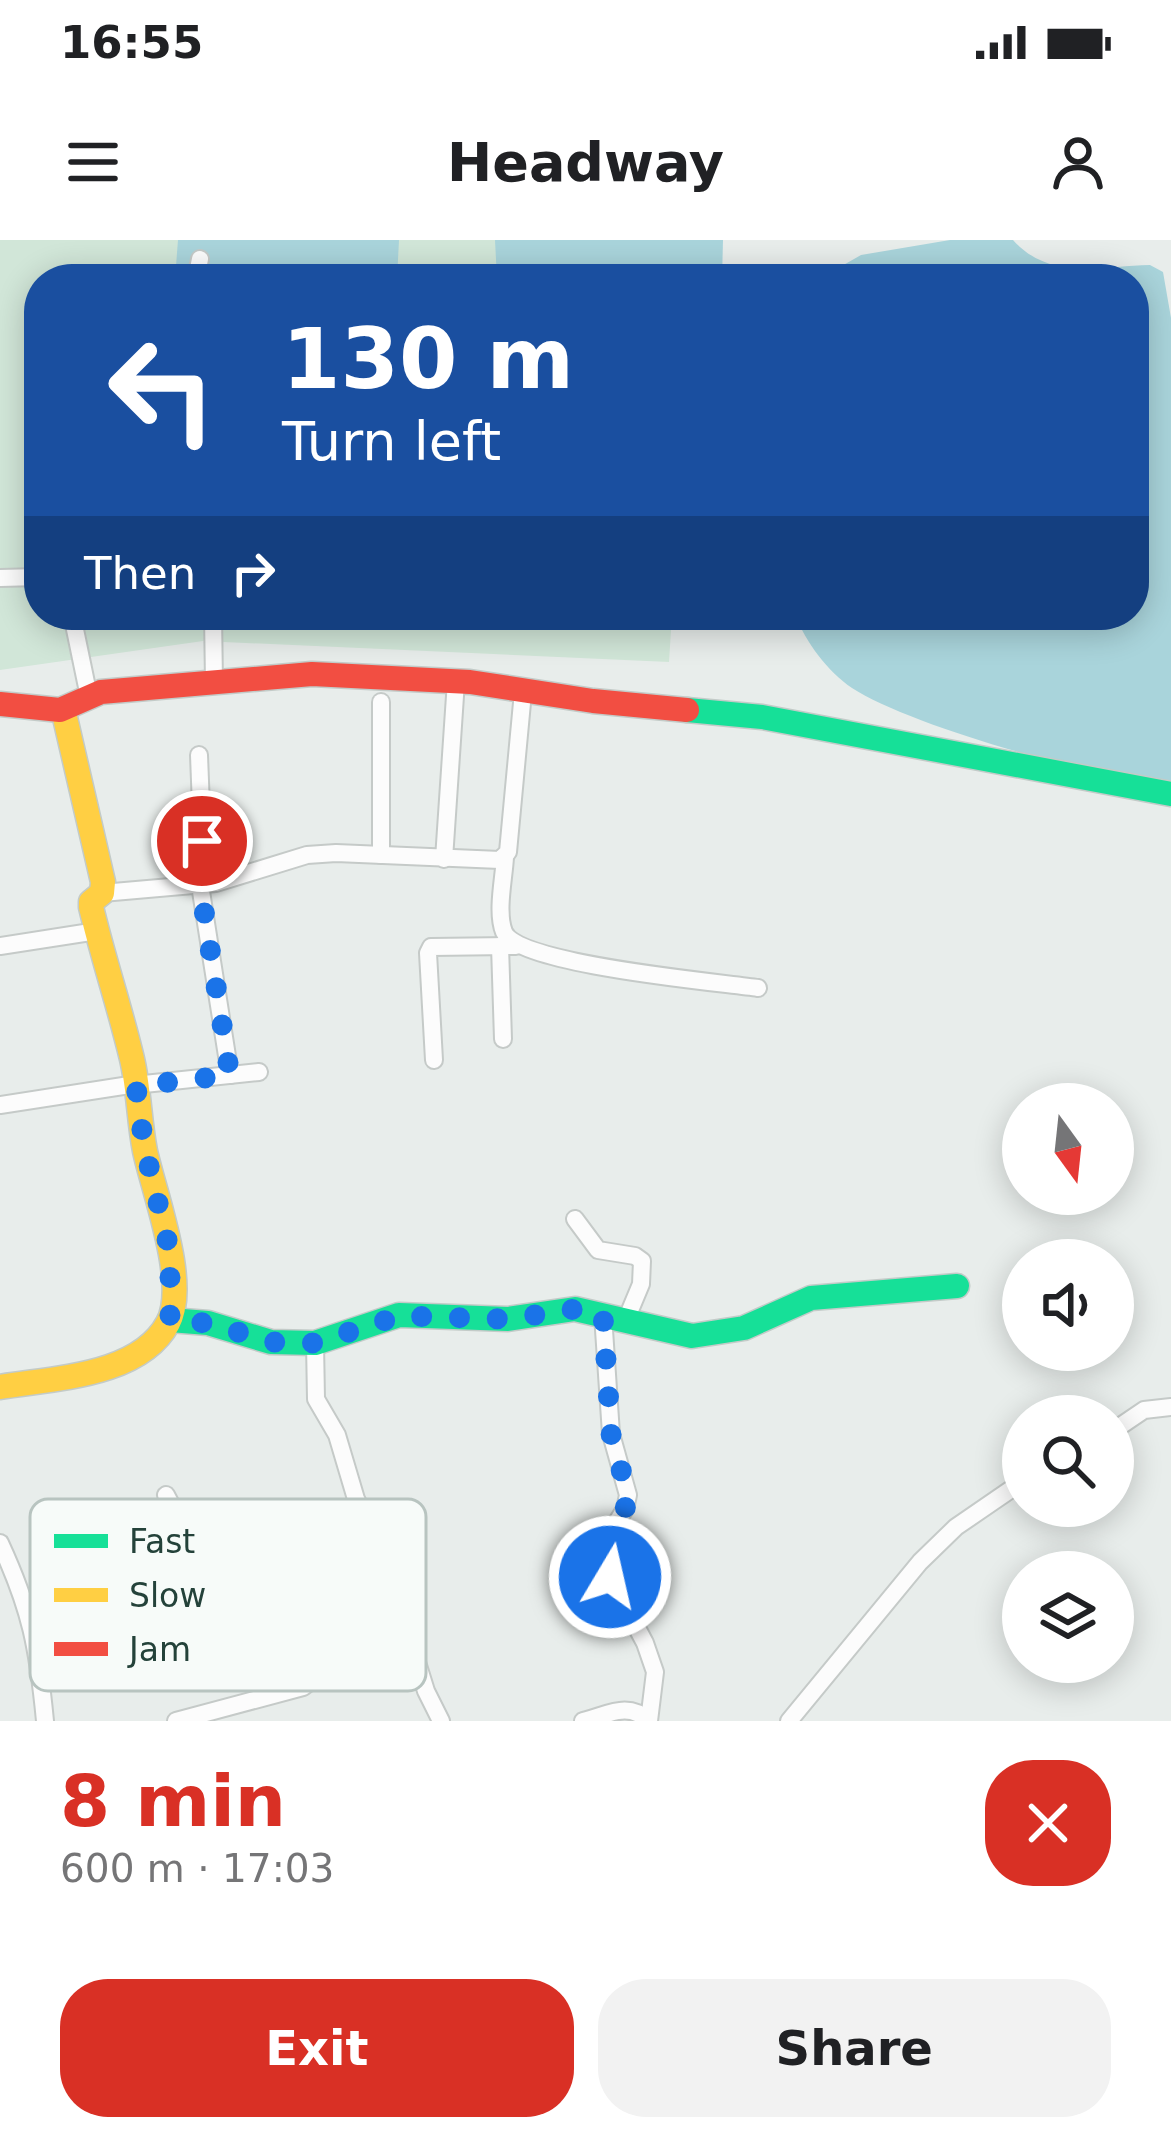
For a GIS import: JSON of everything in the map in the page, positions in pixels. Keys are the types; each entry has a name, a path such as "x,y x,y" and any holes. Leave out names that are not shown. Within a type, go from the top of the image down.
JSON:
{"street":[{"path":"199,264 200,259"},
{"path":"75,630 89,698"},
{"path":"213,630 214,682"},
{"path":"0,704 62,709 101,692 312,674 456,681 761,717 1171,794"},
{"path":"444,859 456,681"},
{"path":"503,1039 508,946 502,920 523,692"},
{"path":"381,855 382,702"},
{"path":"62,709 103,881 97,897 97,931 142,1084 156,1194 170,1252 170,1321"},
{"path":"199,755 202,885 230,1075"},
{"path":"97,897 202,885 307,855 493,861 506,857"},
{"path":"0,946 97,931"},
{"path":"434,1060 428,952 436,946 508,946 570,962 758,988"},
{"path":"0,1105 259,1072"},
{"path":"574,1219 598,1250 642,1261 640,1284 614,1318 611,1434 628,1495 612,1530 610,1577 645,1642 655,1672 649,1721"},
{"path":"0,1387 107,1366 134,1352 170,1321 208,1323 271,1342 315,1343 399,1316 508,1319 575,1309 681,1335 705,1335 744,1328 811,1298 958,1286"},
{"path":"315,1343 316,1399 337,1435 356,1499"},
{"path":"1134,1417 1144,1410 1171,1407"},
{"path":"166,1495 168,1499"},
{"path":"789,1721 920,1562 956,1527 1002,1495"},
{"path":"0,1544 30,1615"},
{"path":"426,1690 441,1721"},
{"path":"42,1691 45,1721"},
{"path":"176,1721 288,1691"},
{"path":"583,1721 627,1708 649,1721"}],"green space":[{"path":"0,240 674,240 675,264 24,264 24,630 671,630 669,662 203,641 0,670"}],"water":[{"path":"178,240 399,240 398,264 176,264"},
{"path":"495,240 723,240 722,264 496,264"},
{"path":"950,240 1013,240 1027,253 1053,264 845,264 861,255"},
{"path":"1149,265 1163,272 1171,318 1171,783 1100,772 1007,749 916,718 852,688 803,630 1149,630"}],"traffic: fast":[{"path":"687,710 762,717 1171,794"},
{"path":"170,1320 208,1323 271,1342 315,1343 399,1315 508,1319 575,1309 692,1336 744,1328 811,1298 957,1286"}],"traffic: slow":[{"path":"0,1387 93,1372 137,1355 168,1323 175,1286 145,1151 132,1059 91,907 102,893 103,882 63,709"}],"traffic: jam":[{"path":"0,704 60,710 101,692 312,674 470,682 687,710"}],"route":[{"path":"202,841 204,884 200,885 230,1075 136,1086 144,1145 170,1252 170,1321 208,1323 271,1342 315,1343 399,1316 508,1319 575,1309 603,1315 611,1434 628,1495 612,1530 610,1577"}]}
